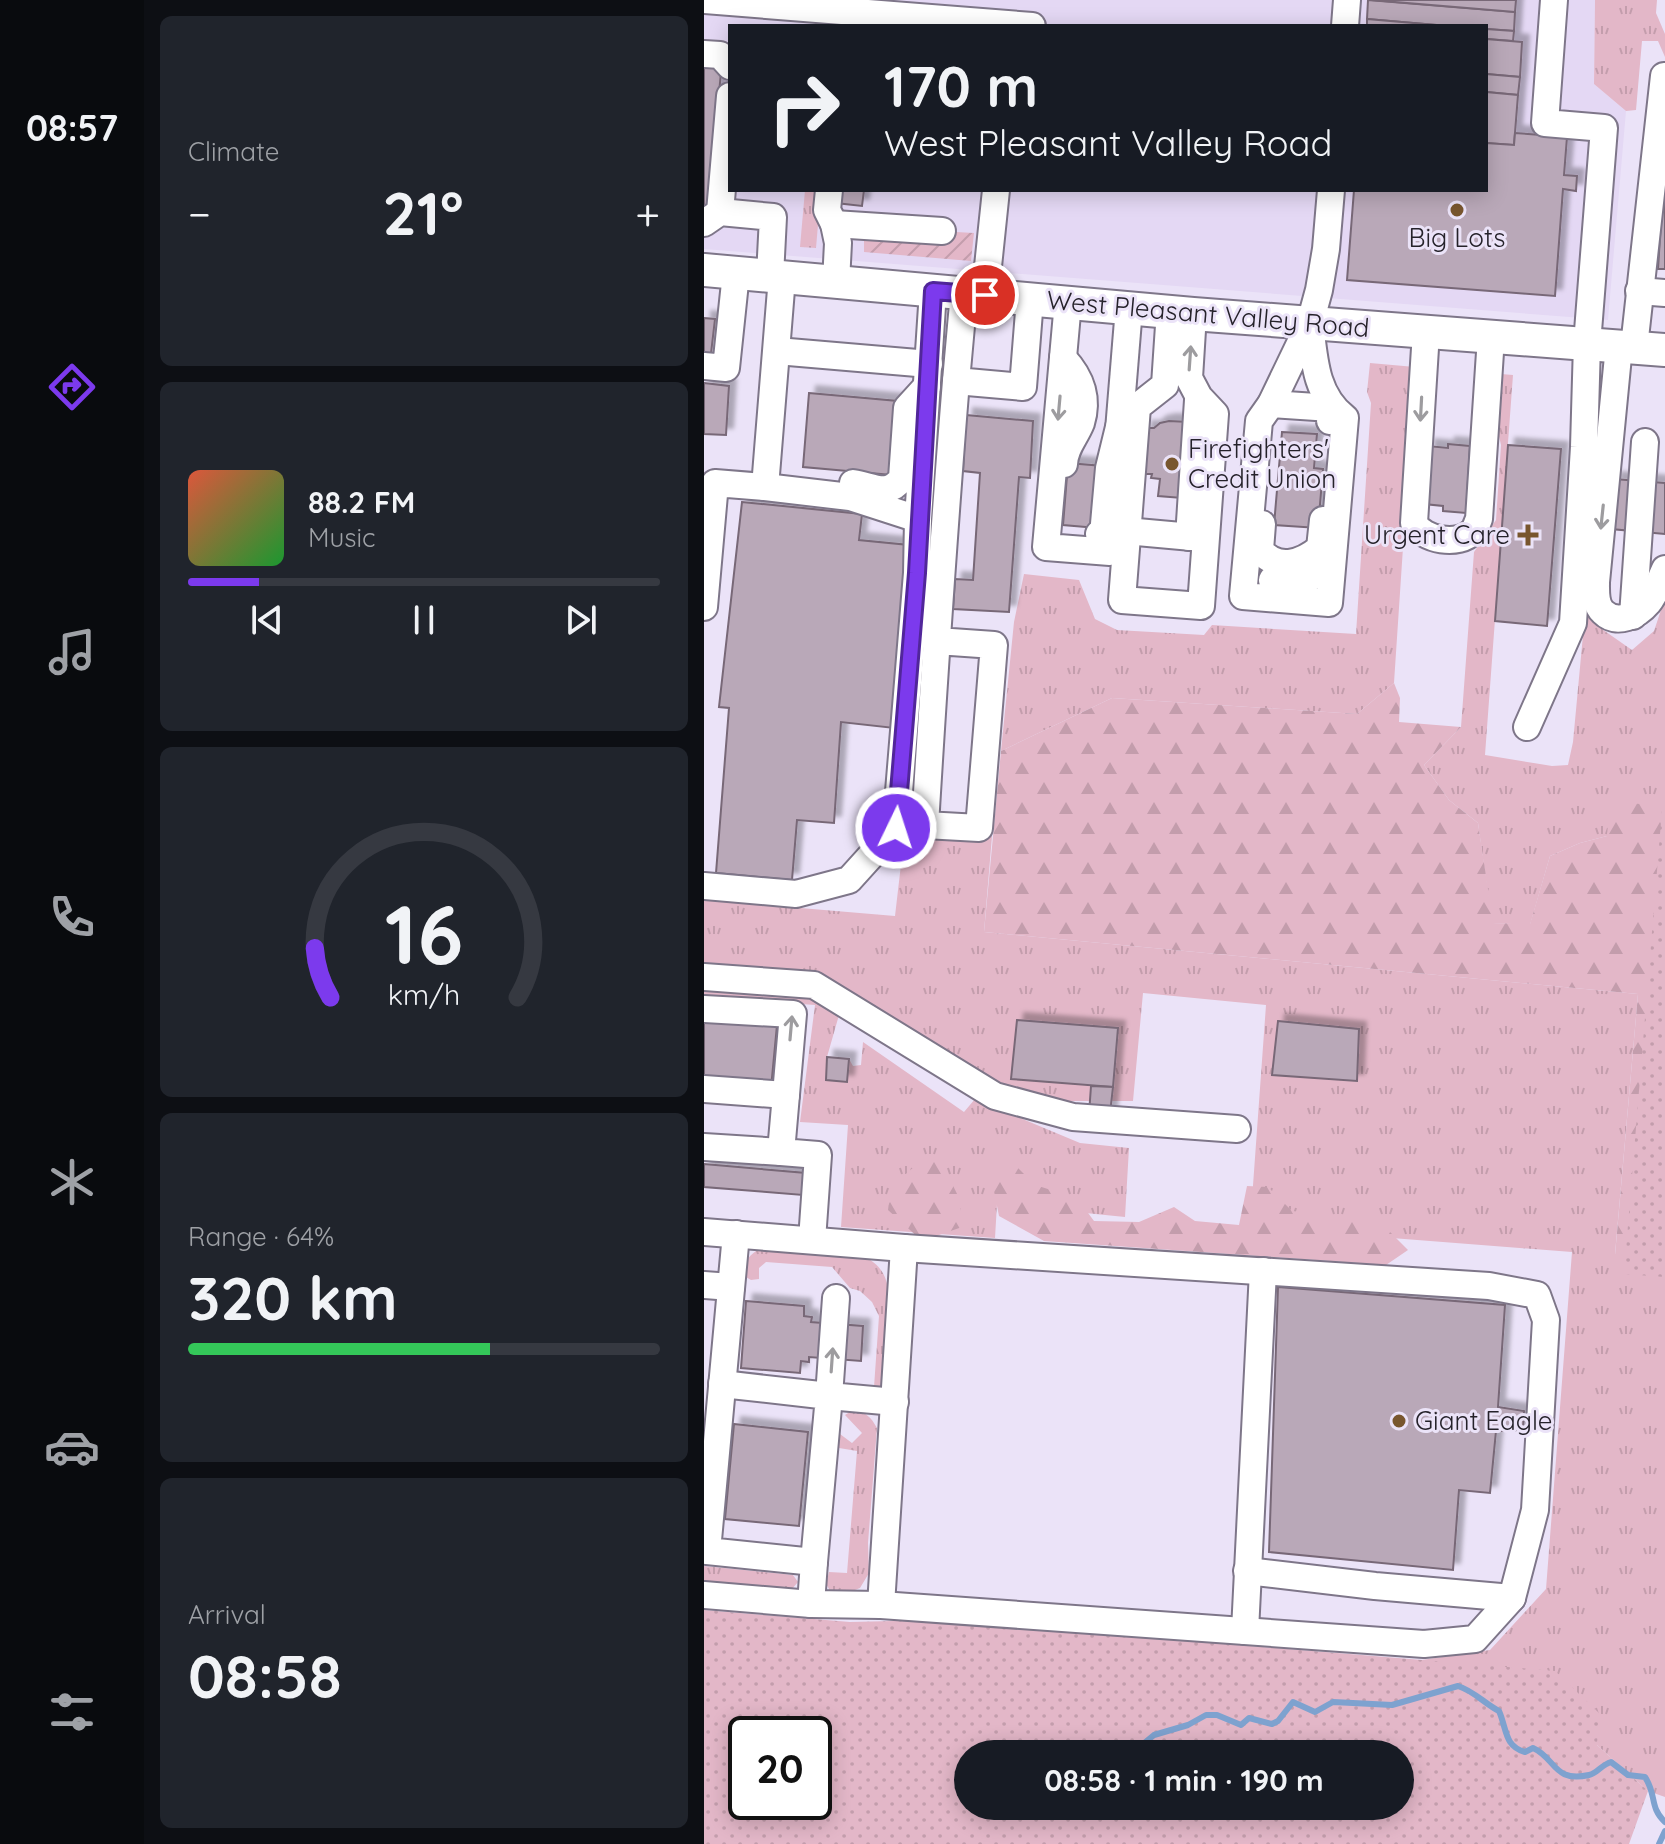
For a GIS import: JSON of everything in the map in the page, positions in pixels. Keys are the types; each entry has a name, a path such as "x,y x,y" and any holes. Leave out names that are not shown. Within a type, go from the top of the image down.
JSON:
{"main road":[{"name":"West Pleasant Valley Road","path":"704,270 1129,308 1639,348"}],"lane":[{"path":"704,0 920,8 1013,19"},
{"path":"1345,24 1347,0"},
{"path":"1527,727 1573,623 1587,344 1604,128 1545,123 1554,0"},
{"path":"704,54 720,55 728,64"},
{"path":"1664,76 1652,292 1639,348 1611,439 1596,582 1597,600 1603,612 1613,617 1641,609 1665,569"},
{"path":"728,110 712,218 773,217 777,351 766,479"},
{"path":"829,192 827,210 846,224 942,231"},
{"path":"704,607 709,483 766,479 865,485 885,491 895,487 902,478 907,408 928,375 961,293 995,192"},
{"path":"1310,323 1323,393 1331,408 1345,418 1329,603 1243,596 1265,413 1310,323 1326,249 1331,192"},
{"path":"843,283 838,243 846,224"},
{"path":"704,366 726,368 736,273"},
{"path":"937,641 994,645 979,828 925,825 937,641 956,381 961,293"},
{"path":"956,381 1023,387 1030,299"},
{"path":"1068,302 1046,547 1110,552 1129,308"},
{"path":"1182,312 1189,378 1199,397 1215,414 1198,537 1201,606 1122,600 1137,407 1165,385 1182,312"},
{"path":"1426,332 1414,523 1426,536 1445,540 1462,538 1472,532 1479,519 1491,337"},
{"path":"777,351 928,375"},
{"path":"704,886 796,894 849,880 896,828 917,573 928,375"},
{"path":"1154,394 1199,397"},
{"path":"1265,413 1331,408"},
{"path":"1265,413 1260,550 1267,559 1283,565 1310,556 1320,548 1331,408"},
{"path":"1611,439 1657,443 1641,609"},
{"path":"766,479 850,497 918,519"},
{"path":"1126,531 1198,537"},
{"path":"704,977 814,985 995,1096 1073,1117 1237,1129"},
{"path":"704,1009 793,1014 781,1152"},
{"path":"704,1089 785,1100"},
{"path":"704,1099 785,1100"},
{"path":"704,1147 818,1155 812,1240"},
{"path":"704,1232 1489,1286 1537,1295 1546,1320 1535,1510 1512,1598 1475,1639 1424,1644 704,1595"},
{"path":"736,1234 705,1551 814,1562"},
{"path":"881,1605 904,1248"},
{"path":"1245,1631 1263,1271"},
{"path":"704,1285 731,1287"},
{"path":"811,1604 836,1298"},
{"path":"722,1384 895,1402"},
{"path":"1248,1565 1375,1586 1512,1598"}],"shaded area":[{"path":"704,0 1595,0 1594,84 1626,111 1608,320 704,249"}],"green space":[{"path":"1595,0 1657,0 1656,13 1665,34 1665,57 1658,41 1642,41 1636,110 1626,111 1594,84"},
{"path":"805,192 821,192 816,248 800,247"},
{"path":"956,232 974,233 971,261 864,252 864,239 934,242"},
{"path":"1370,363 1415,367 1394,683 1357,714 1112,698 1001,751 1014,622 1024,574 1079,580 1095,619 1117,630 1204,635 1212,625 1356,634 1371,403 1367,392"},
{"path":"1501,374 1513,375 1485,755 1552,766 1568,765 1573,742 1586,603 1599,627 1632,650 1654,631 1665,598 1665,821 1580,843 1550,856 1530,925 1492,923 1478,823 1449,800 1424,765 1461,727 1474,552 1496,520 1501,445 1496,423"},
{"path":"1394,683 1400,698 1399,722 1461,727 1424,765 1449,800 1478,823 1493,923 1530,924 1550,856 1607,836 1610,801 1640,804 1665,821 1665,1267 1615,1255 1638,994 984,932 1001,751 1112,698 1357,714"},
{"path":"1665,773 1665,1277 1624,1274"},
{"path":"905,830 992,836 984,932 1638,994 1615,1254 1665,1267 1665,1797 1648,1791 1597,1745 1414,1748 1414,1740 954,1740 954,1746 832,1736 832,1725 1401,1663 1490,1650 1546,1589 1572,1252 1250,1227 1266,1005 1143,993 1133,1101 1046,1101 991,1082 828,978 704,967 704,900 895,916"},
{"path":"704,987 803,994 822,1000 839,1015 827,1057 849,1059 853,1066 861,1065 863,1042 964,1112 975,1099 1080,1143 1129,1148 1125,1217 997,1204 995,1238 841,1227 848,1125 800,1122 815,1005 704,997"},
{"path":"1005,1155 1035,1185 1077,1198 1094,1221 1139,1222 1174,1207 1195,1221 1239,1225 1247,1186 1268,1187 1292,1211 1378,1220 1408,1250 1386,1265 1044,1241 999,1216 989,1166"},
{"path":"940,1159 960,1200 962,1227 922,1241 888,1210 891,1187 915,1166"},
{"path":"761,1248 862,1255 880,1268 888,1288 881,1387 874,1387 879,1316 872,1302 860,1291 850,1288 832,1267 766,1262 759,1268 759,1279 751,1280 744,1276 746,1262"},
{"path":"853,1410 868,1416 877,1428 868,1543 869,1573 860,1588 845,1594 831,1592 826,1584 829,1572 847,1573 857,1451 839,1448 836,1436 840,1434 852,1443 862,1433 845,1415"},
{"path":"704,1566 793,1575 798,1582 792,1589 704,1582"},
{"path":"704,1610 850,1622 935,1620 1555,1671 1599,1713 1597,1745 1648,1791 1629,1844 704,1844"}],"building":[{"path":"1368,0 1515,12 1514,31 1488,29 1488,24 1425,24 1367,19"},
{"path":"1371,0 1516,0 1515,12"},
{"path":"1367,19 1425,24 1367,24"},
{"path":"1488,29 1514,31 1513,41 1488,39"},
{"path":"1488,39 1522,42 1520,77 1488,74"},
{"path":"704,61 722,62 707,218 704,218"},
{"path":"1488,74 1520,77 1518,95 1488,92"},
{"path":"1488,92 1518,95 1514,145 1488,143"},
{"path":"1515,133 1567,137 1564,175 1577,176 1576,191 1563,189 1555,296 1347,280 1354,192 1488,192 1488,143 1514,145"},
{"path":"837,192 864,192 862,206 836,203"},
{"path":"1662,204 1665,204 1665,269 1658,269"},
{"path":"704,318 715,319 710,362 704,361"},
{"path":"704,383 729,386 726,435 704,434"},
{"path":"809,393 898,401 892,475 803,467"},
{"path":"966,415 1033,421 1030,478 1019,477 1009,612 953,609 955,579 973,580 980,473 963,471"},
{"name":"Firefighters' Credit Union","path":"1169,421 1189,422 1182,498 1158,496 1160,479 1151,478 1152,474 1145,474 1142,469 1145,428 1154,428"},
{"path":"1282,432 1317,434 1314,468 1323,469 1318,528 1274,525"},
{"path":"1448,444 1470,446 1466,513 1443,511 1443,506 1424,504 1428,446 1448,448"},
{"name":"Urgent Care","path":"1508,445 1561,449 1547,626 1495,621"},
{"path":"1068,463 1103,466 1097,528 1063,525"},
{"path":"1614,479 1665,483 1665,534 1611,529"},
{"path":"742,502 862,514 859,540 909,545 894,728 841,722 834,823 797,820 792,880 716,873 729,708 719,707"},
{"path":"704,1019 777,1025 771,1088 704,1083"},
{"path":"1017,1020 1118,1028 1113,1087 1011,1079"},
{"path":"1278,1021 1359,1029 1357,1081 1272,1075"},
{"path":"827,1057 849,1059 847,1082 826,1080"},
{"path":"1091,1086 1113,1087 1108,1131 1088,1128"},
{"path":"704,1164 806,1173 803,1195 704,1187"},
{"name":"Giant Eagle","path":"1278,1287 1505,1305 1498,1407 1524,1411 1523,1431 1496,1431 1490,1493 1459,1490 1453,1570 1269,1552"},
{"path":"746,1301 804,1306 804,1316 812,1317 811,1322 863,1326 861,1361 809,1357 809,1362 801,1361 800,1373 741,1368"},
{"path":"734,1424 808,1432 799,1526 725,1519"}],"waterway":[{"path":"1148,1740 1206,1715 1217,1715 1241,1725 1249,1718 1272,1724 1293,1702 1315,1712 1333,1702 1392,1705 1458,1686 1499,1711 1513,1746 1525,1752 1533,1748 1541,1752 1568,1776 1589,1775 1611,1762 1628,1775 1645,1777 1657,1811 1665,1822"},
{"path":"1659,1844 1665,1831"}],"place":[{"name":"Big Lots","path":"1457,210"},
{"name":"Firefighters' Credit Union","path":"1172,464"},
{"name":"Urgent Care","path":"1528,535"},
{"name":"Giant Eagle","path":"1399,1421"}],"route":[{"path":"896,828 917,573 933,291 985,295"}]}
